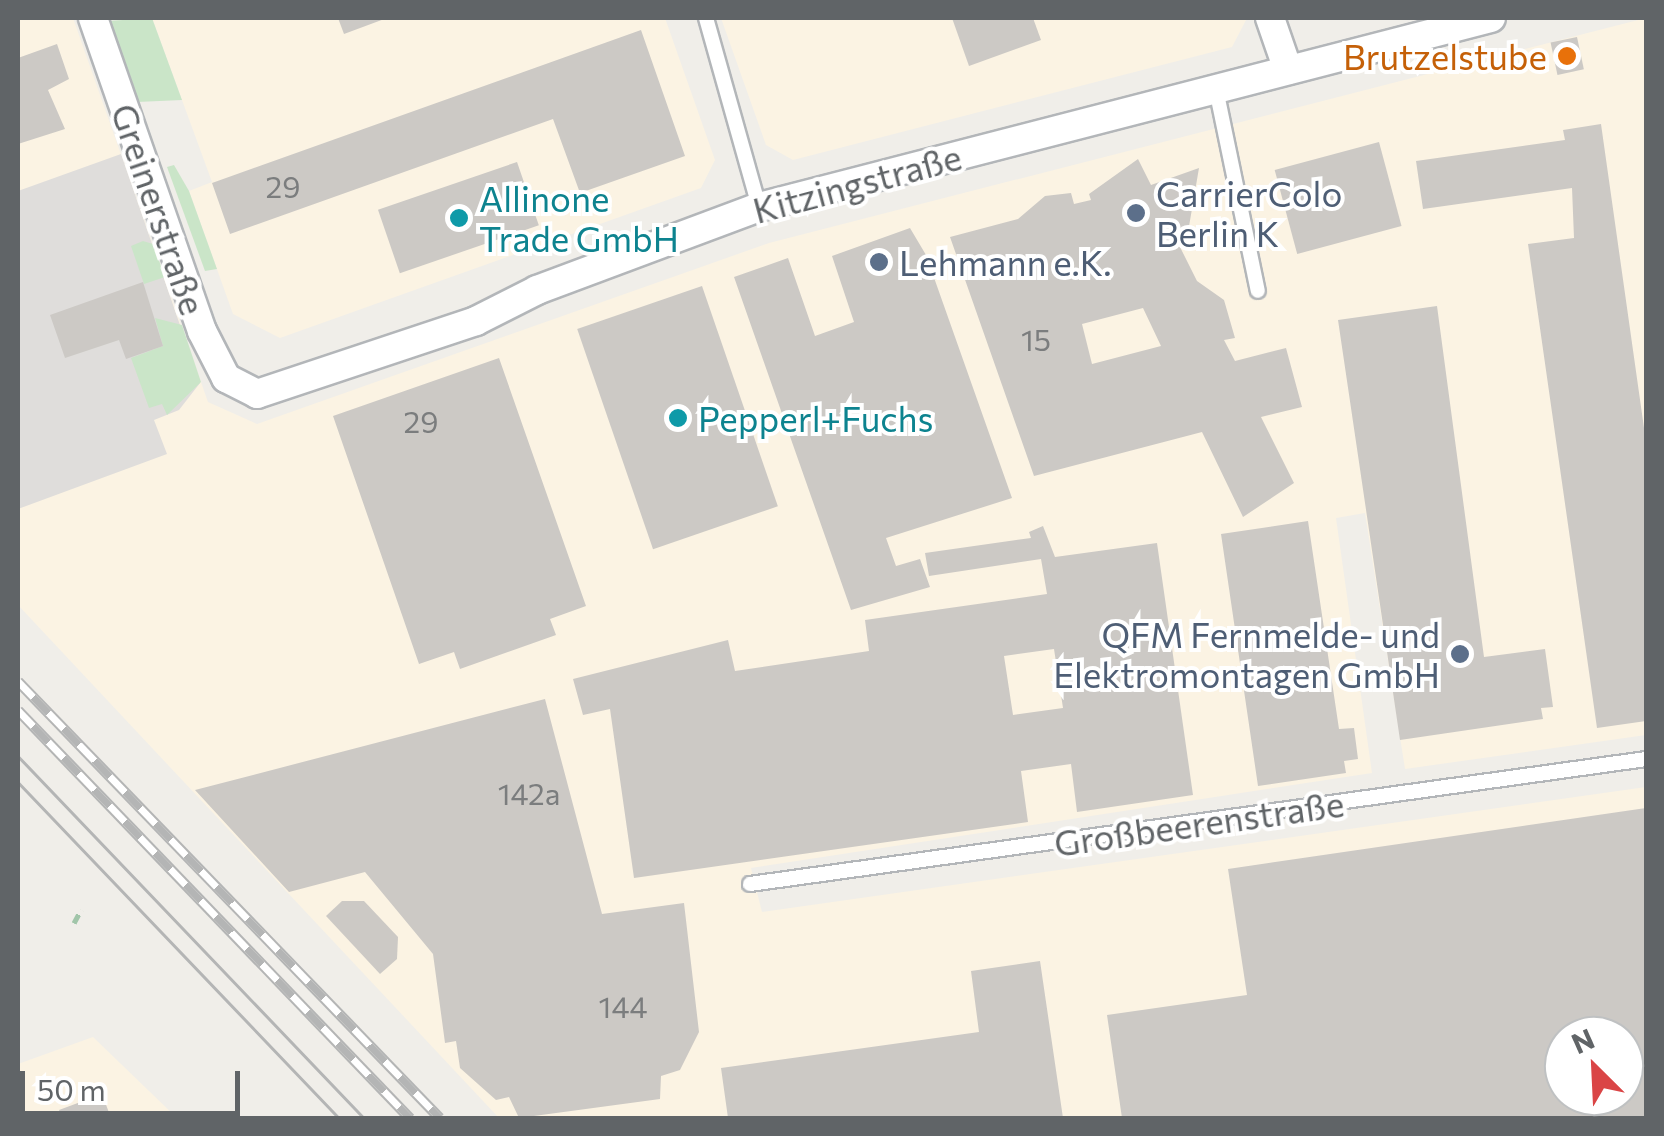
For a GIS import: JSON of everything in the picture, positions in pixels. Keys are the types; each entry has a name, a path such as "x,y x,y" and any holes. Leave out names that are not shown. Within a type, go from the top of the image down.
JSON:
{"street":[{"name":"Greinerstraße","path":"93,18 202,331 226,378 241,391"},
{"path":"1270,18 1288,70"},
{"name":"Kitzingstraße","path":"241,391 273,394 386,354 759,207 1490,18"}],"lane":[{"path":"706,18 759,207"},
{"path":"1216,89 1258,291"},
{"name":"Großbeerenstraße","path":"750,884 1646,759"}],"path":[{"path":"74,923 81,910"}],"shaded area":[{"path":"18,18 73,18 208,402 257,424 769,243 1646,18 1646,735 1405,769 1365,513 1336,518 1372,773 751,868 762,912 1646,787 1646,1118 499,1118 18,605"},
{"path":"152,18 665,18 715,160 701,188 280,338 233,314 189,191 212,182"},
{"path":"721,18 1246,20 1232,47 793,160 766,145"},
{"path":"121,154 200,383 179,410 154,420 167,454 18,509 18,191"},
{"path":"93,1037 177,1118 18,1118 18,1064"}],"green space":[{"path":"152,18 182,100 137,102 108,21"},
{"path":"174,165 189,191 217,269 205,271 167,167"},
{"path":"143,241 153,244 165,277 144,284 131,246"},
{"path":"155,318 182,325 201,382 167,415 162,404 149,408 131,358 163,346"}],"building":[{"path":"338,18 387,18 344,34"},
{"path":"952,18 1033,18 1041,40 969,66"},
{"path":"641,30 685,156 580,193 553,119 230,234 212,183"},
{"name":"Brutzelstube","path":"1577,37 1584,69 1557,75 1551,43"},
{"path":"57,44 69,79 48,90 65,129 18,144 18,58"},
{"path":"1601,124 1646,442 1646,721 1597,728 1528,244 1574,238 1572,188 1423,209 1416,161 1565,140 1563,130"},
{"path":"1379,142 1402,226 1297,254 1275,170"},
{"path":"1138,159 1151,185 1199,168 1187,238 1177,241 1197,281 1224,300 1235,338 1224,340 1235,361 1286,348 1302,407 1261,417 1294,483 1243,517 1202,432 1034,476 950,237 1018,219 1045,196 1071,193 1074,204 1091,200 1089,194","holes":["1143,308 1161,346 1092,364 1082,324"]},
{"name":"Allinone Trade GmbH","path":"517,162 539,225 400,273 378,210"},
{"path":"910,228 926,255 1012,498 886,538 896,566 920,559 930,587 851,610 734,277 788,258 815,336 854,322 832,256"},
{"path":"143,282 163,346 126,359 119,340 65,358 50,315"},
{"name":"Pepperl+Fuchs","path":"702,286 778,506 653,549 577,329"},
{"path":"1437,306 1484,657 1545,649 1553,707 1541,708 1543,719 1400,740 1338,320"},
{"path":"499,358 586,606 550,619 556,635 460,669 454,652 419,664 333,416"},
{"path":"1308,521 1339,729 1354,728 1358,759 1344,761 1346,773 1258,786 1221,534"},
{"path":"1043,526 1055,557 1157,543 1193,795 1077,812 1071,764 1021,771 1028,822 634,878 610,709 583,715 573,679 728,640 735,671 869,651 865,620 1047,594 1041,559 929,576 925,553 1031,538 1029,532","holes":["1054,649 1063,708 1013,715 1004,656"]},
{"path":"545,699 602,914 684,903 699,1032 680,1070 661,1076 660,1099 519,1118 509,1097 496,1100 460,1068 456,1041 445,1043 433,954 365,872 289,892 195,790"},
{"path":"1646,808 1646,1118 1122,1118 1107,1015 1247,995 1228,869"},
{"path":"342,901 364,901 398,937 397,959 380,974 326,916"},
{"path":"1040,961 1063,1118 728,1118 721,1068 979,1032 971,971"},
{"path":"102,1094 111,1118 62,1118 59,1110"}],"tram line":[{"path":"18,756 364,1118"},
{"path":"18,782 339,1118"}],"railway":[{"path":"18,681 440,1118"},
{"path":"18,710 410,1118"}],"place":[{"name":"Brutzelstube","path":"1567,56"},
{"name":"CarrierColo Berlin K","path":"1136,213"},
{"name":"Allinone Trade GmbH","path":"459,218"},
{"name":"Lehmann e.K.","path":"879,262"},
{"name":"Pepperl+Fuchs","path":"678,418"},
{"name":"QFM Fernmelde- und Elektromontagen GmbH","path":"1460,654"}]}
